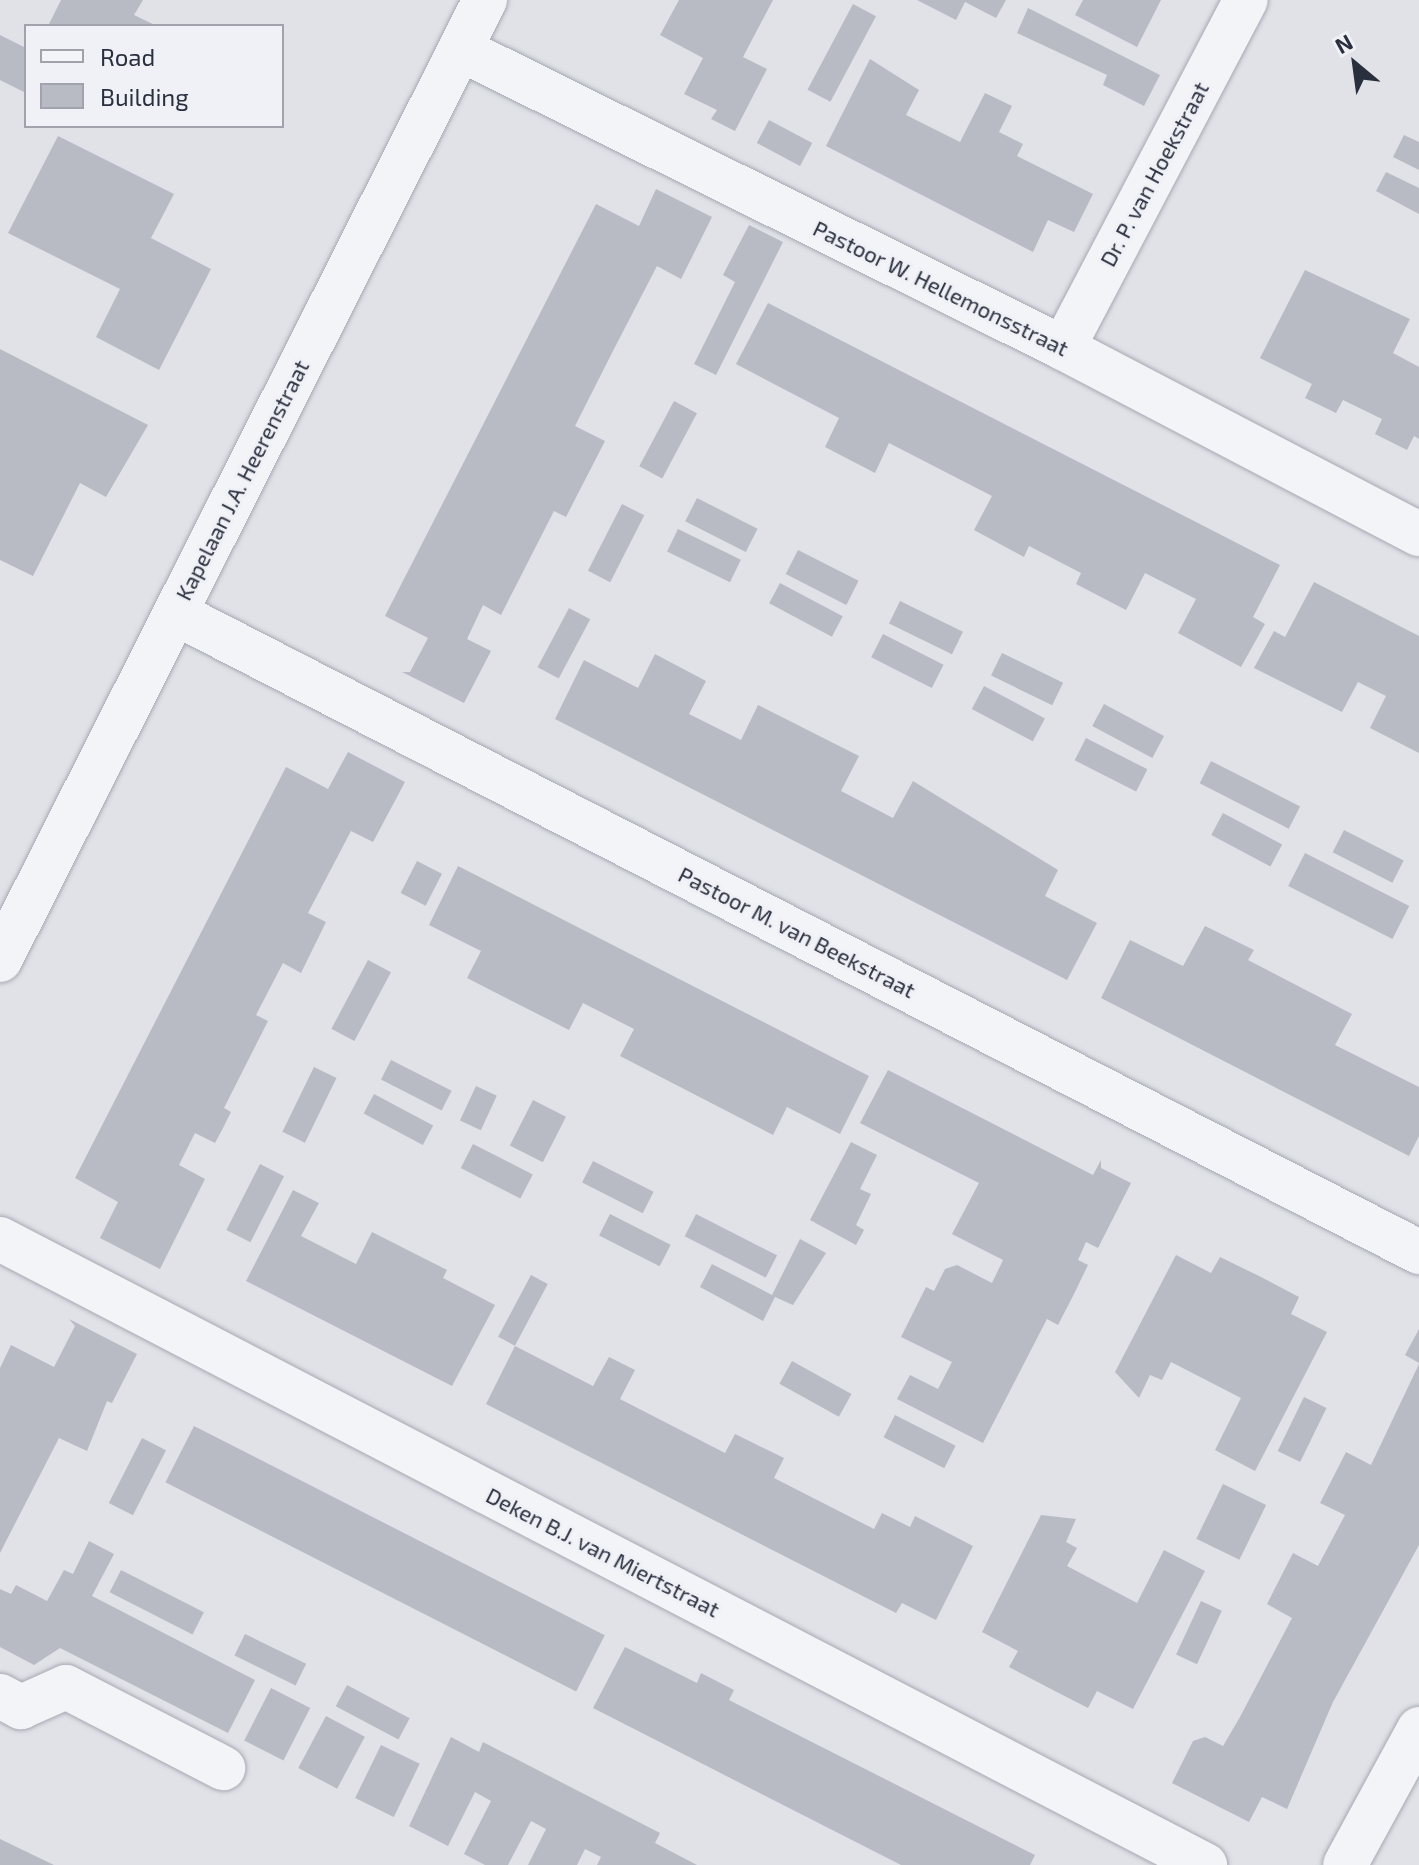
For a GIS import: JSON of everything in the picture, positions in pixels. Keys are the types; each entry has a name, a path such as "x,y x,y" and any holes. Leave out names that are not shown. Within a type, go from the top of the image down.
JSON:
{"street":[{"name":"Kapelaan J.A. Heerenstraat","path":"0,960 485,0"},
{"name":"Dr. P. van Hoekstraat","path":"1063,348 1246,0"},
{"name":"Pastoor W. Hellemonsstraat","path":"460,49 1063,348 1419,534"},
{"name":"Pastoor M. van Beekstraat","path":"175,613 1419,1252"},
{"name":"Deken B.J. van Miertstraat","path":"0,1239 1205,1865"},
{"path":"0,1696 21,1707 66,1687 223,1768"},
{"path":"1345,1865 1419,1729"}],"building":[{"path":"61,0 143,0 134,15 153,24 49,24"},
{"path":"679,0 773,0 743,57 767,69 735,131 711,119 717,110 684,94 703,58 660,35"},
{"path":"917,0 1006,0 996,18 965,2 956,20"},
{"path":"1083,0 1161,0 1137,47 1075,15"},
{"path":"853,4 876,16 830,102 807,90"},
{"path":"1028,8 1160,75 1144,106 1103,85 1107,75 1017,33"},
{"path":"0,35 24,47 24,92 0,80"},
{"path":"870,59 919,90 906,115 960,142 985,93 1012,106 999,132 1023,144 1017,156 1093,194 1074,232 1048,220 1033,252 826,146"},
{"path":"769,120 812,143 800,166 757,143"},
{"path":"1404,135 1419,142 1419,170 1393,157"},
{"path":"58,136 174,194 151,238 211,269 159,370 96,337 120,289 8,233"},
{"path":"1386,172 1419,188 1419,214 1376,191"},
{"path":"656,189 712,217 681,279 657,266 575,426 605,441 566,517 554,511 501,615 483,605 467,639 491,651 464,703 402,672 410,672 428,638 385,616 596,204 639,226"},
{"path":"749,225 783,242 716,375 694,364 735,282 723,275"},
{"path":"1305,270 1410,319 1393,353 1419,367 1419,439 1414,436 1407,450 1375,434 1382,419 1343,400 1336,413 1305,398 1312,384 1260,358"},
{"path":"768,303 1280,565 1253,617 1265,624 1241,667 1178,633 1196,599 1145,573 1126,610 1076,584 1081,573 1029,546 1024,557 974,530 992,496 889,443 875,473 825,447 839,418 736,364"},
{"path":"0,349 148,425 106,497 80,483 33,576 0,560"},
{"path":"674,401 697,413 662,479 639,466"},
{"path":"697,498 758,529 746,552 685,521"},
{"path":"622,504 644,515 610,582 588,571"},
{"path":"678,529 741,560 730,582 667,551"},
{"path":"798,550 859,581 846,605 786,574"},
{"path":"1314,582 1419,636 1419,753 1370,728 1386,696 1358,682 1342,712 1254,668 1274,631 1285,637"},
{"path":"780,583 843,616 832,637 769,603"},
{"path":"900,601 963,632 952,654 889,623"},
{"path":"569,608 590,619 559,678 538,667"},
{"path":"883,634 944,665 932,688 871,657"},
{"path":"1002,653 1063,683 1052,705 991,675"},
{"path":"655,654 706,681 689,714 741,740 758,705 859,756 841,791 893,818 913,781 1058,870 1045,896 1097,923 1067,980 555,719 584,660 638,688"},
{"path":"984,686 1045,718 1033,741 972,709"},
{"path":"1104,704 1164,736 1152,758 1092,726"},
{"path":"1086,738 1147,769 1136,792 1075,760"},
{"path":"348,752 405,782 373,842 351,831 308,913 326,922 301,973 283,963 256,1015 268,1021 224,1108 231,1112 215,1143 195,1133 179,1165 205,1179 160,1269 100,1238 118,1202 75,1178 286,767 328,789"},
{"path":"1211,761 1300,806 1289,829 1200,783"},
{"path":"1223,813 1282,844 1270,867 1211,835"},
{"path":"1344,830 1404,860 1392,883 1333,852"},
{"path":"1305,853 1409,906 1392,939 1288,886"},
{"path":"417,861 442,874 426,906 401,893"},
{"path":"458,866 869,1076 840,1134 787,1107 773,1135 620,1056 634,1029 583,1003 569,1030 467,978 481,951 429,925"},
{"path":"1205,926 1254,950 1248,960 1352,1014 1335,1045 1419,1087 1419,1136 1409,1156 1101,998 1130,940 1183,966"},
{"path":"368,960 391,972 354,1041 331,1029"},
{"path":"391,1060 452,1091 442,1110 381,1080"},
{"path":"314,1067 336,1078 305,1143 282,1132"},
{"path":"888,1070 1093,1175 1101,1160 1101,1168 1131,1183 1098,1248 1086,1242 1078,1260 1088,1265 1073,1296 1058,1325 1047,1319 983,1443 897,1399 910,1375 938,1389 952,1362 901,1337 926,1287 934,1291 945,1269 957,1265 992,1283 1003,1260 952,1234 979,1183 860,1123"},
{"path":"476,1086 497,1096 481,1130 460,1120"},
{"path":"374,1094 433,1125 423,1145 364,1113"},
{"path":"533,1100 566,1117 543,1162 510,1145"},
{"path":"851,1142 877,1155 860,1189 871,1194 856,1225 864,1230 856,1245 810,1220"},
{"path":"473,1144 533,1174 520,1198 461,1168"},
{"path":"593,1161 654,1192 643,1213 582,1182"},
{"path":"260,1164 284,1176 250,1242 226,1230"},
{"path":"293,1190 319,1203 301,1236 356,1264 372,1232 447,1270 443,1278 495,1305 452,1386 246,1281"},
{"path":"610,1214 671,1245 660,1266 599,1235"},
{"path":"696,1214 777,1255 766,1278 685,1236"},
{"path":"800,1239 826,1253 793,1305 775,1297 763,1321 700,1287 712,1264 772,1295"},
{"path":"1176,1255 1211,1273 1220,1257 1259,1276 1299,1297 1291,1314 1327,1332 1255,1471 1215,1450 1241,1398 1171,1362 1162,1380 1150,1375 1139,1398 1115,1372"},
{"path":"531,1275 548,1284 515,1346 498,1337"},
{"path":"69,1319 137,1354 112,1403 107,1401 87,1451 59,1438 0,1553 0,1368 11,1345 54,1367 75,1326"},
{"path":"1419,1329 1419,1363 1405,1355"},
{"path":"515,1346 593,1386 609,1357 635,1370 620,1399 725,1453 735,1434 784,1458 774,1478 874,1529 882,1513 910,1527 915,1516 973,1546 936,1620 902,1603 896,1613 486,1404"},
{"path":"792,1361 851,1394 839,1417 779,1384"},
{"path":"1419,1364 1419,1545 1333,1702 1287,1809 1262,1797 1249,1822 1172,1783 1193,1741 1205,1737 1223,1746 1292,1618 1267,1604 1293,1553 1318,1566 1345,1515 1320,1503 1346,1452 1371,1465"},
{"path":"1304,1397 1326,1408 1300,1462 1278,1451"},
{"path":"895,1415 956,1446 944,1468 884,1437"},
{"path":"194,1426 605,1635 576,1691 165,1482"},
{"path":"142,1438 166,1450 133,1515 109,1503"},
{"path":"1223,1484 1266,1505 1239,1560 1196,1539"},
{"path":"1041,1515 1076,1519 1066,1542 1077,1548 1067,1566 1137,1603 1164,1550 1205,1571 1133,1709 1097,1691 1088,1708 1009,1667 1018,1651 982,1632"},
{"path":"89,1541 114,1554 92,1596 255,1680 228,1733 60,1648 34,1665 0,1647 0,1589 11,1594 16,1585 47,1601 64,1570 73,1574"},
{"path":"121,1570 204,1612 193,1634 110,1592"},
{"path":"1201,1601 1222,1611 1197,1664 1176,1654"},
{"path":"245,1634 306,1664 296,1685 234,1656"},
{"path":"625,1647 697,1683 701,1673 734,1690 729,1700 1035,1855 1030,1865 901,1865 593,1708"},
{"path":"347,1685 410,1718 398,1740 336,1706"},
{"path":"271,1688 310,1708 283,1761 244,1741"},
{"path":"326,1716 365,1737 337,1789 298,1768"},
{"path":"451,1737 479,1752 483,1742 660,1833 655,1843 697,1865 597,1865 601,1857 585,1849 577,1865 528,1865 546,1829 531,1821 508,1865 485,1865 464,1854 491,1801 475,1792 448,1846 409,1826"},
{"path":"381,1745 420,1764 394,1817 355,1798"},
{"path":"0,1839 54,1865 0,1865"}]}
